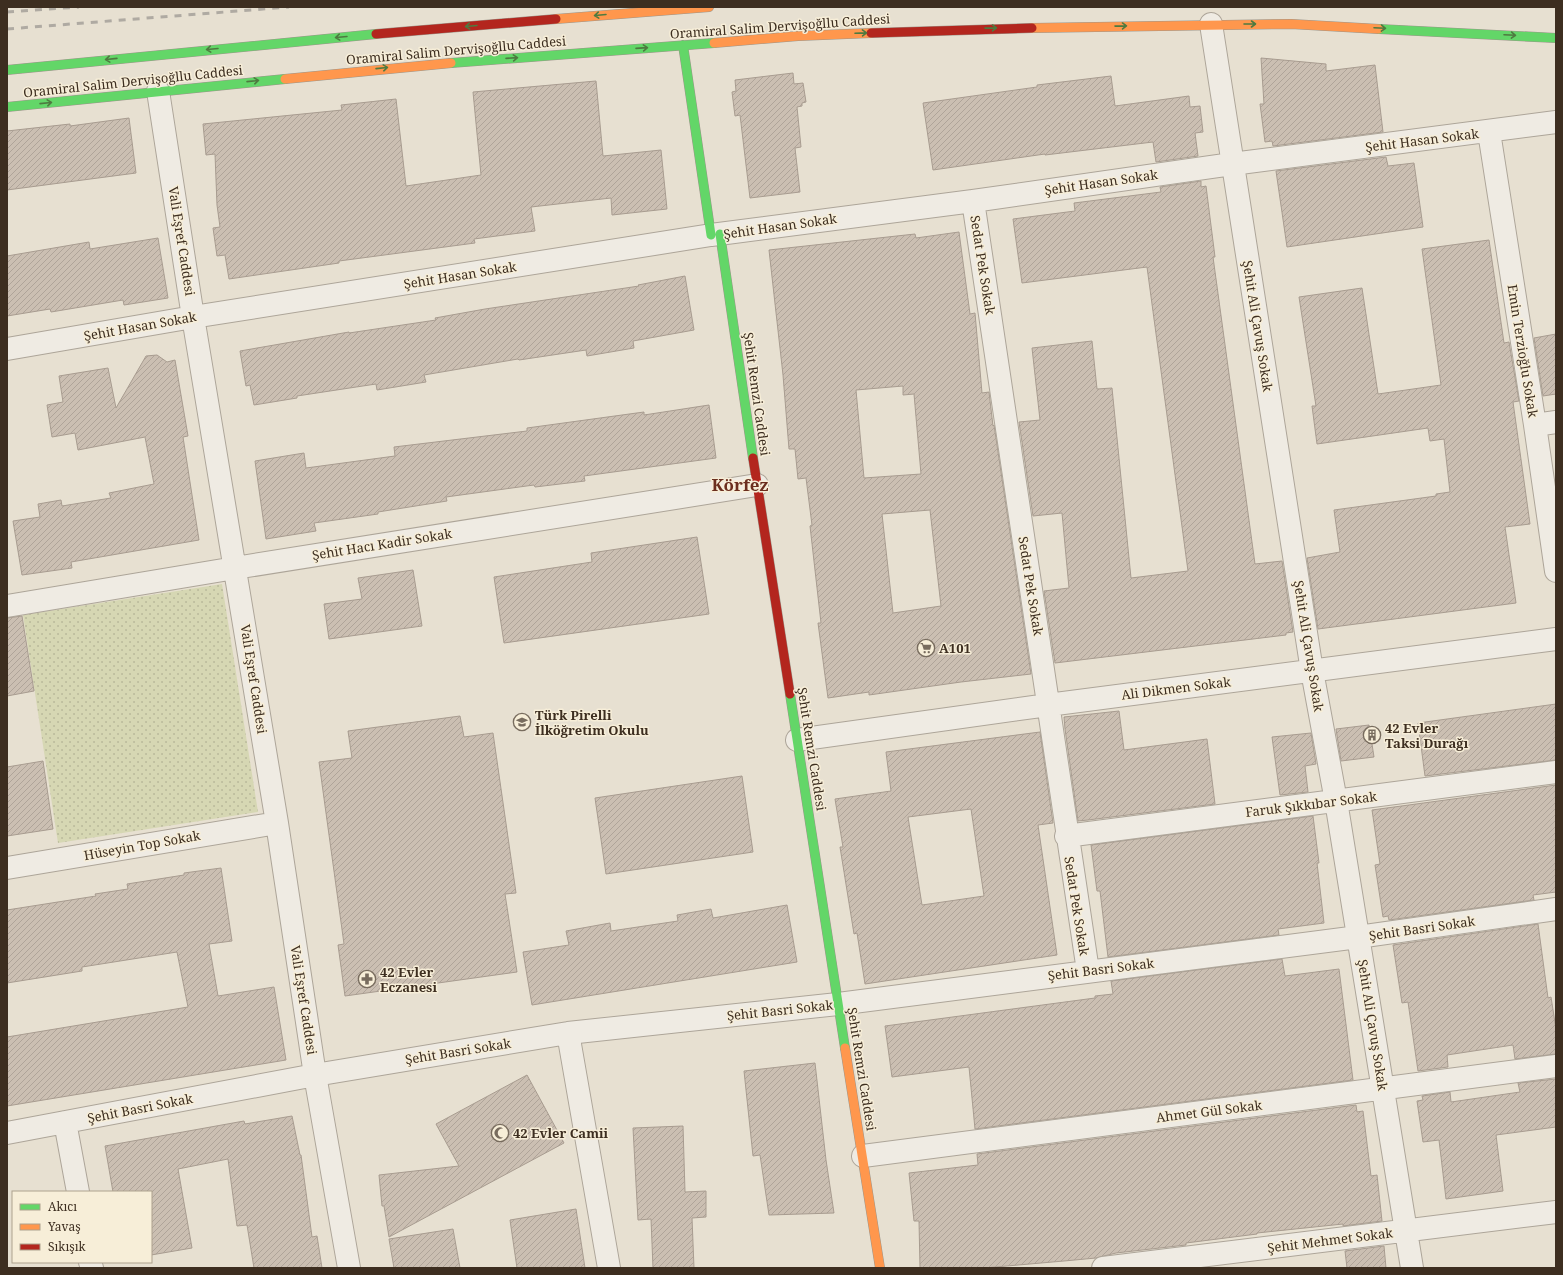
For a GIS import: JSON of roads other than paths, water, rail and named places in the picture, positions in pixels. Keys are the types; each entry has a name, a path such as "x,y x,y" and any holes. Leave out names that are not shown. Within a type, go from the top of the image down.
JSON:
{"main road":[{"name":"Oramiral Salim Dervişoğllu Caddesi","path":"7,70 401,32 709,7"},
{"name":"Oramiral Salim Dervişoğllu Caddesi","path":"7,107 390,68 798,36 949,29 1291,24 1556,38"},
{"name":"Şehit Remzi Caddesi","path":"683,45 757,485 880,1268"}],"street":[{"name":"Şehit Ali Çavuş Sokak","path":"1211,24 1312,671 1336,802 1412,1268"},
{"name":"Vali Eşref Caddesi","path":"158,91 193,317 277,823 315,1075 349,1268"},
{"name":"Şehit Hasan Sokak","path":"7,349 193,317 715,235 973,201 1232,164 1556,122"},
{"name":"Emin Terzioğlu Sokak","path":"1488,132 1546,424 1556,571"},
{"name":"Sedat Pek Sokak","path":"973,201 1066,836 1088,971"},
{"name":"Şehit Hacı Kadir Sokak","path":"7,606 235,568 757,485"},
{"name":"Ali Dikmen Sokak","path":"797,740 1048,705 1556,639"},
{"name":"Faruk Şıkkıbar Sokak","path":"1066,836 1336,802 1556,772"},
{"name":"Hüseyin Top Sokak","path":"7,868 277,823"},
{"name":"Şehit Basri Sokak","path":"7,1133 315,1075 568,1033 838,1004 1358,937 1556,909"},
{"path":"568,1033 609,1268"},
{"name":"Ahmet Gül Sokak","path":"863,1156 1556,1066"},
{"path":"65,1122 78,1191"},
{"name":"Şehit Mehmet Sokak","path":"1103,1268 1556,1212"}],"railway":[{"path":"7,12 79,7"},
{"path":"7,29 289,7"}],"place":[{"name":"A101","path":"926,648"},
{"name":"Türk Pirelli İlköğretim Okulu","path":"522,722"},
{"name":"42 Evler Taksi Durağı","path":"1372,735"},
{"name":"42 Evler Eczanesi","path":"367,979"},
{"name":"42 Evler Camii","path":"500,1133"}],"district":[{"name":"Körfez","path":"740,484"}]}
